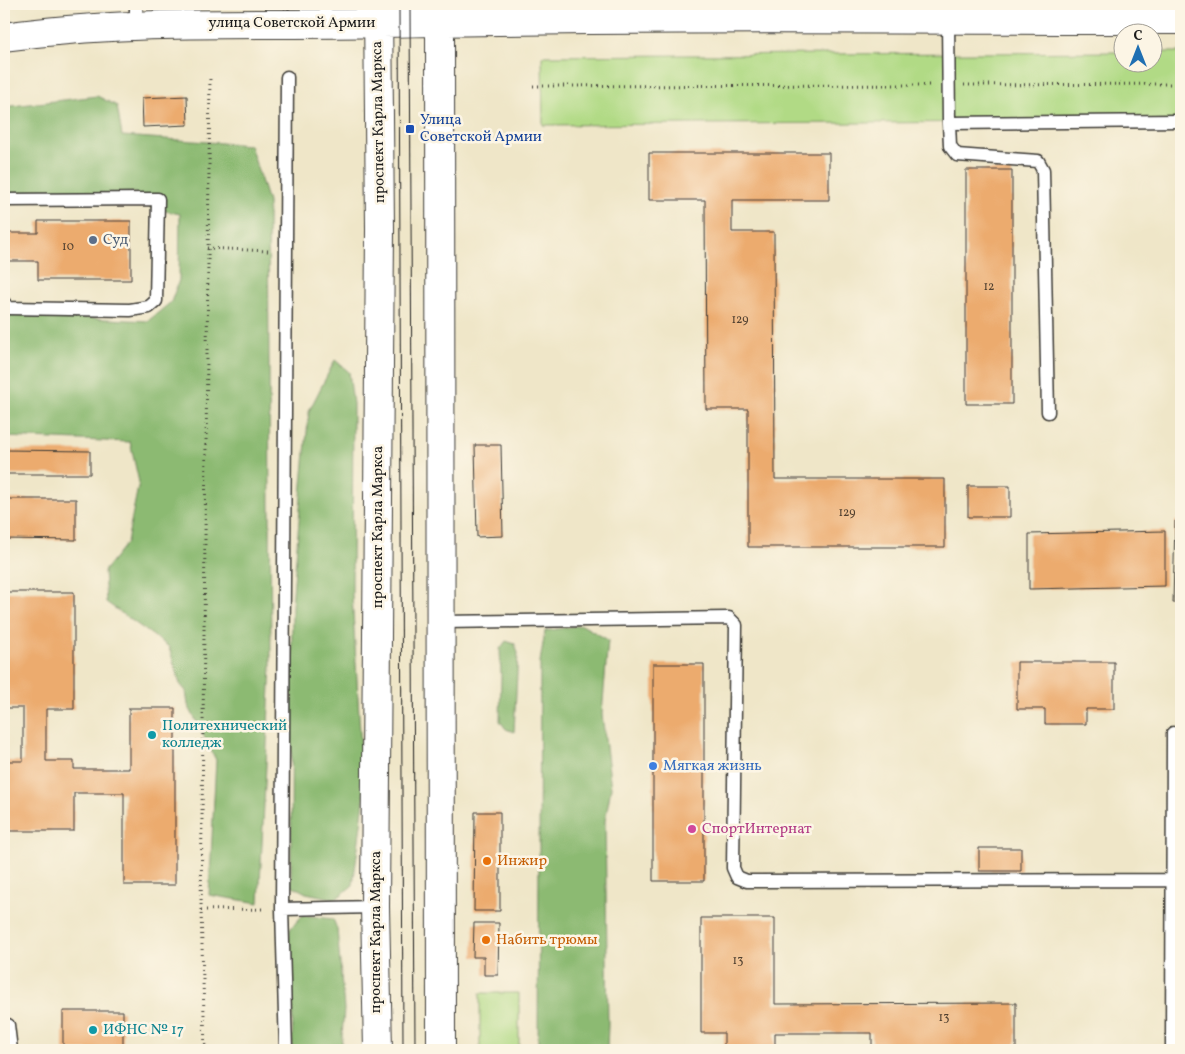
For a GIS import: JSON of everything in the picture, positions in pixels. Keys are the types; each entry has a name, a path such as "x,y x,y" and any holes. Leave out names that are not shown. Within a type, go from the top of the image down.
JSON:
{"main road":[{"name":"улица Советской Армии","path":"4,37 53,30 136,14 595,12 948,19 988,12 1181,20"},
{"path":"440,13 441,1050"},
{"name":"проспект Карла Маркса","path":"378,14 380,229 375,907 378,1050"}],"lane":[{"path":"948,19 950,146 957,154 1038,161 1043,170 1048,412"},
{"path":"286,77 282,909 286,1050"},
{"path":"949,123 1181,121"},
{"path":"4,200 158,199 156,302 149,307 130,310 8,308 4,302"},
{"path":"442,622 729,618 734,620 736,625 733,868 738,877 747,881 1176,879"},
{"path":"1172,1050 1176,879 1173,733"},
{"path":"282,909 375,907"},
{"path":"4,1025 8,1025 11,1050"}],"path":[{"path":"205,1050 201,910 210,74"},
{"path":"533,86 1181,84"},
{"path":"207,248 285,252"},
{"path":"201,910 282,909"}],"green space":[{"path":"1112,52 1112,72 1162,72 1162,52 1181,52 1181,121 543,125 542,56"},
{"path":"97,96 117,106 122,136 250,145 268,202 271,666 259,903 209,895 216,760 188,705 186,691 180,684 169,647 106,602 104,571 127,542 139,482 130,442 4,437 4,314 148,321 171,302 179,280 180,214 151,208 135,193 4,195 4,107"},
{"path":"335,360 349,372 353,404 352,594 364,801 353,885 336,899 306,893 291,885 292,606 302,484 309,411"},
{"path":"582,625 608,640 602,714 611,788 605,821 607,1050 538,1050 540,662 545,631"},
{"path":"506,641 515,644 518,653 514,732 506,729 500,721 500,649"},
{"path":"303,915 333,919 337,929 344,1009 341,1050 292,1050 293,1009 288,948 290,929"},
{"path":"480,993 519,993 519,1050 480,1050"}],"building":[{"path":"187,96 188,125 143,127 142,98"},
{"path":"649,153 829,153 829,200 732,200 732,232 774,232 775,479 945,479 945,547 748,547 748,409 706,409 705,200 649,200"},
{"path":"966,170 1012,170 1012,404 966,404"},
{"path":"38,221 131,221 131,280 38,280 38,261 5,261 5,233 38,233"},
{"path":"475,445 501,445 503,536 477,537"},
{"path":"4,450 90,451 90,474 4,474"},
{"path":"968,486 1010,486 1010,517 968,517"},
{"path":"4,499 76,499 76,540 4,539"},
{"path":"1175,521 1181,521 1181,603 1173,603"},
{"path":"1165,531 1165,586 1029,589 1029,534"},
{"name":"Политехнический колледж","path":"4,592 74,592 74,709 46,709 46,761 74,761 74,769 129,769 129,708 175,708 175,885 124,885 124,793 74,793 74,831 4,831 4,761 23,761 23,708 4,708"},
{"path":"1017,662 1114,662 1114,709 1086,709 1086,724 1045,724 1045,709 1017,709"},
{"path":"653,664 704,664 704,881 653,881"},
{"name":"Инжир","path":"475,812 500,812 500,911 474,911"},
{"path":"979,848 1021,848 1021,871 979,871"},
{"path":"701,918 775,918 775,1004 1016,1003 1016,1050 872,1050 872,1033 775,1033 775,1050 724,1050 724,1033 701,1033"},
{"name":"Набить трюмы","path":"474,923 499,923 498,975 484,975 484,957 473,957"},
{"name":"ИФНС № 17","path":"63,1011 123,1011 123,1050 63,1050"}],"tram line":[{"path":"399,4 403,1050"},
{"path":"410,4 415,1050"}],"place":[{"name":"Улица Советской Армии","path":"410,129"},
{"name":"Суд","path":"93,240"},
{"name":"Политехнический колледж","path":"152,735"},
{"name":"Мягкая жизнь","path":"653,766"},
{"name":"СпортИнтернат","path":"692,829"},
{"name":"Инжир","path":"487,861"},
{"name":"Набить трюмы","path":"486,940"},
{"name":"ИФНС № 17","path":"93,1030"}]}
